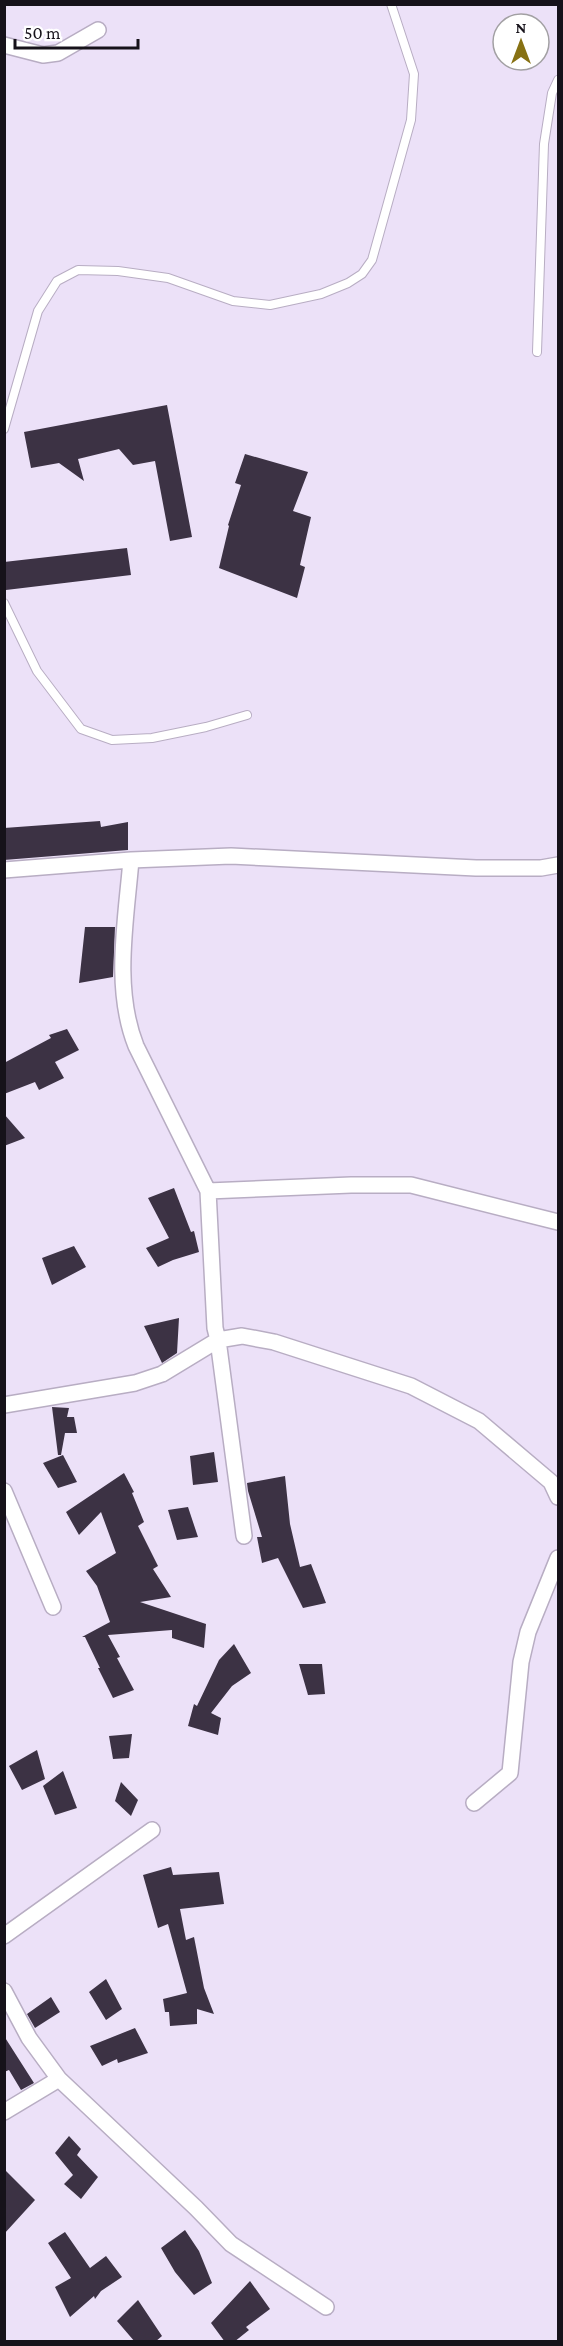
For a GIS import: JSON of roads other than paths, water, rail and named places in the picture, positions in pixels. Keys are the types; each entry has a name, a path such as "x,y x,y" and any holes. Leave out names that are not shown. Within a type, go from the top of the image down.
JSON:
{"street":[{"path":"4,45 43,55 58,52 98,30"},
{"path":"4,870 131,860 231,856 476,868 541,868 558,864"},
{"path":"131,860 123,965 123,1004 129,1028 208,1191 215,1328 244,1536"},
{"path":"208,1191 411,1185 558,1222"},
{"path":"4,1405 135,1383 162,1374 218,1340 242,1336 274,1342 411,1386 479,1421 551,1482 558,1497"},
{"path":"4,1491 53,1607"},
{"path":"474,1803 510,1773 521,1662 526,1642 558,1558"},
{"path":"4,1936 152,1830"},
{"path":"4,1990 29,2038 59,2079 179,2191 231,2244 326,2307"},
{"path":"4,2112 59,2079"}],"lane":[{"path":"4,429 38,311 57,281 78,270 118,271 168,278 233,301 270,305 321,294 348,283 362,274 372,260 411,120 414,74 391,4"},
{"path":"537,352 544,144 552,93 558,80"},
{"path":"4,603 37,671 81,729 112,740 152,738 206,727 247,715"}]}
